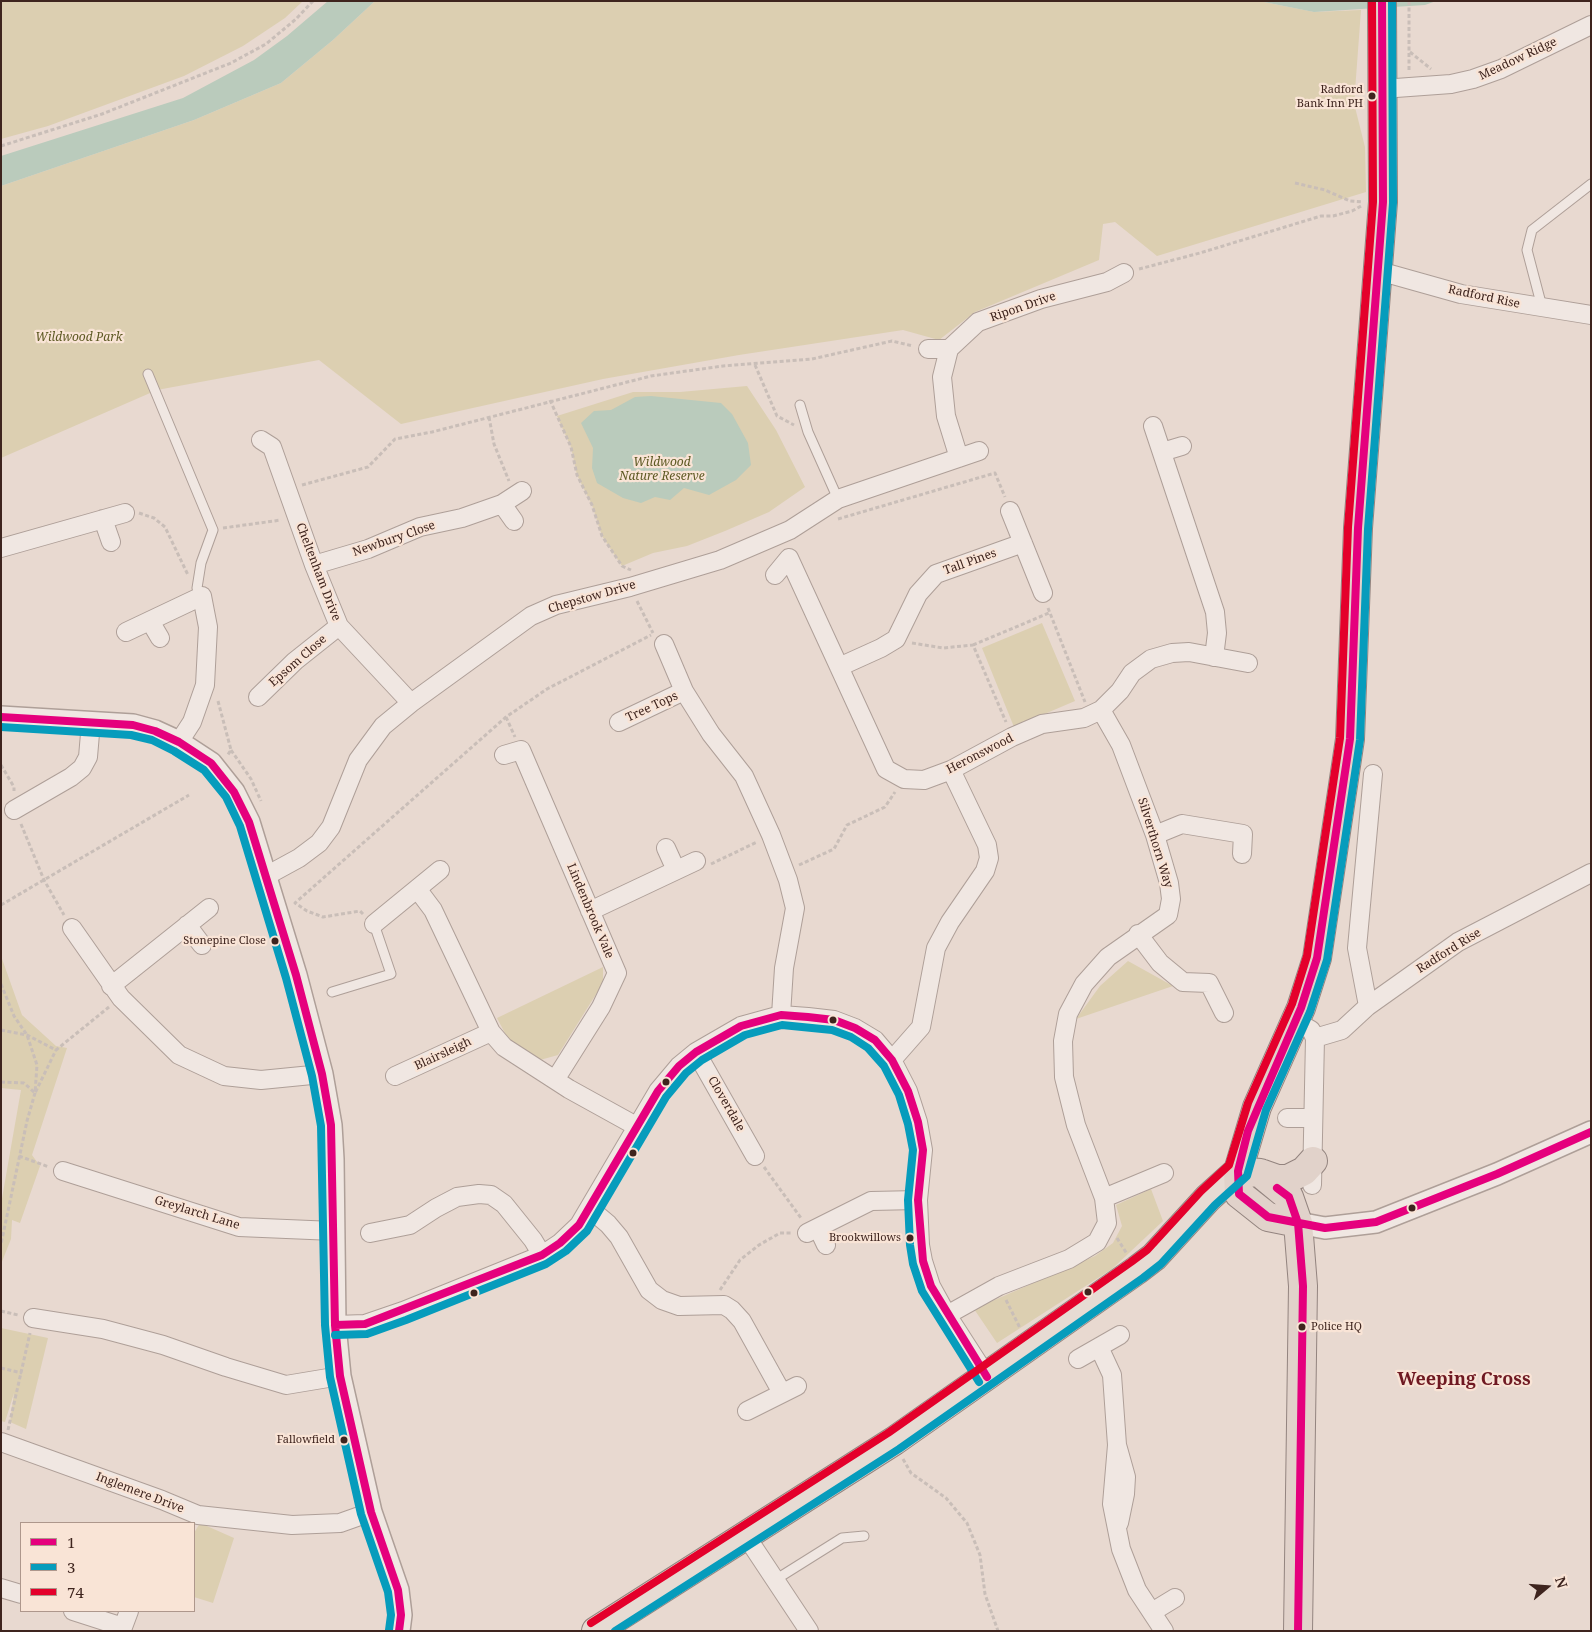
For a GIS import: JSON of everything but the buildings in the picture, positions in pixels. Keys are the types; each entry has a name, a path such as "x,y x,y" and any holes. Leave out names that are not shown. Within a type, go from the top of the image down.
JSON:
{"highway":[{"path":"1298,1631 1303,1286 1298,1223 1268,1217 1239,1194 1249,1172 1257,1107 1295,1021 1317,958 1350,739 1358,528 1383,202 1382,14"},
{"path":"1249,1172 1288,1180 1304,1171 1312,1173"}],"main road":[{"path":"596,1631 894,1440 987,1377 1154,1258 1208,1198 1249,1172"}],"street":[{"name":"Meadow Ridge","path":"1382,89 1451,84 1473,79 1501,69 1591,25"},
{"name":"Radford Rise","path":"1379,271 1461,294 1543,309 1591,315"},
{"name":"Ripon Drive","path":"948,349 978,322 1041,299 1108,286 1124,273"},
{"path":"928,349 948,349 942,377 946,416 959,458"},
{"path":"1153,426 1215,612 1218,634 1214,657"},
{"name":"Cheltenham Drive","path":"272,443 314,565 339,626 410,703"},
{"path":"1162,452 1182,446"},
{"name":"Chepstow Drive","path":"266,876 299,858 319,843 331,827 358,760 383,726 410,703 530,616 556,605 630,587 648,580 720,560 790,530 838,499 979,451"},
{"path":"514,496 514,521"},
{"name":"Newbury Close","path":"314,565 368,549 420,527 462,518 514,496"},
{"path":"1010,511 1043,593"},
{"path":"1,548 125,513"},
{"path":"103,519 111,542"},
{"name":"Tall Pines","path":"896,639 918,594 936,574 1023,543"},
{"path":"775,575 789,558 886,769 904,779"},
{"path":"126,632 150,621 200,592 208,626 205,685 192,722 179,742"},
{"path":"150,621 160,638"},
{"name":"Epsom Close","path":"258,697 295,661 339,626"},
{"path":"659,639 684,691 711,734 744,776 772,835 785,872 795,908 784,968 781,1015"},
{"path":"839,666 881,648 896,639"},
{"name":"Heronswood","path":"904,779 924,780 951,770 1012,737 1042,724 1084,718 1101,710 1120,691 1132,673 1151,660 1180,653 1248,663"},
{"name":"Tree Tops","path":"619,722 684,691"},
{"name":"Silverthorn Way","path":"1101,710 1121,745 1155,835 1169,883 1171,900 1168,915 1158,925 1138,934 1108,957 1084,984 1068,1014 1063,1041 1064,1077 1076,1125 1104,1198 1107,1223"},
{"path":"1,717 133,725 155,731 179,742 211,763 234,792 249,822 296,975 322,1074 331,1124 335,1326 340,1376 371,1512 398,1590 400,1631"},
{"path":"14,810 71,777 82,768 88,758 91,722"},
{"name":"Lindenbrook Vale","path":"504,755 521,750 617,973 601,1007 555,1080"},
{"path":"892,1060 921,1027 936,948 950,922 985,871 989,858 987,846 951,770"},
{"path":"1368,1006 1357,948 1373,774"},
{"path":"1155,835 1182,824 1243,834 1242,854"},
{"path":"666,848 676,870"},
{"path":"590,911 696,861"},
{"path":"374,924 418,890 440,870"},
{"name":"Radford Rise","path":"1315,1038 1342,1030 1368,1006 1458,942 1591,873"},
{"path":"418,890 433,910 490,1032 504,1047 555,1080 636,1126"},
{"path":"116,992 209,908"},
{"path":"187,926 202,945"},
{"path":"72,928 116,992 179,1055 224,1076 261,1080 322,1074"},
{"path":"1138,934 1160,963 1182,982 1209,983 1224,1013"},
{"path":"335,1326 365,1324 403,1311 542,1255 560,1243 579,1225 658,1091 679,1066 696,1052 741,1026 781,1015 834,1020 855,1028 874,1040 892,1060 908,1090 920,1131 923,1150 918,1200 920,1245 923,1261 931,1286 947,1315 987,1377"},
{"path":"1295,1021 1311,1030 1315,1038 1312,1173"},
{"name":"Blairsleigh","path":"395,1076 490,1032"},
{"name":"Cloverdale","path":"696,1052 755,1156"},
{"path":"1287,1118 1313,1118"},
{"path":"1298,1223 1325,1228 1376,1222 1497,1174 1591,1132"},
{"name":"Greylarch Lane","path":"63,1171 239,1227 334,1231"},
{"path":"1104,1198 1164,1173"},
{"path":"370,1234 410,1225 457,1197 478,1194 491,1195 504,1204 533,1240 542,1255"},
{"path":"826,1245 812,1231 871,1201 918,1200"},
{"path":"589,1208 608,1224 619,1237 649,1290 662,1300 679,1306 724,1305 742,1321 790,1390 747,1411"},
{"path":"947,1315 999,1286 1069,1259 1097,1242 1107,1223"},
{"path":"43,1323 103,1329 163,1345 226,1368 286,1385 340,1376"},
{"path":"1078,1359 1120,1335"},
{"path":"1099,1347 1112,1375 1116,1445 1112,1494 1118,1536 1131,1576 1164,1631"},
{"name":"Inglemere Drive","path":"2,1442 162,1500 194,1519 302,1524 340,1523 371,1512"},
{"path":"746,1536 809,1631"},
{"path":"1,1588 20,1594"},
{"path":"1152,1612 1175,1598"},
{"path":"77,1612 125,1623"}],"lane":[{"path":"1543,309 1527,250 1532,230 1591,184"},
{"path":"148,374 213,530 201,563 200,592"},
{"path":"800,405 808,432 838,499"},
{"path":"332,992 391,974 374,924"},
{"path":"775,1580 842,1538 864,1536"}],"path":[{"path":"1,146 102,114 231,63 266,44 296,19 313,1"},
{"path":"1409,1 1409,75"},
{"path":"1124,273 1191,256 1321,216 1333,216 1352,211 1368,202 1350,201 1325,190 1296,183"},
{"path":"287,490 368,466 395,439 432,432 550,400 651,376 723,366 756,365 812,359 892,341 928,349"},
{"path":"756,365 776,416 808,432"},
{"path":"550,400 571,447 577,475 592,505 602,536 622,566 648,580"},
{"path":"489,417 494,444 514,496"},
{"path":"836,520 995,473 1010,511"},
{"path":"125,513 143,514 154,518 165,526 183,568 200,592"},
{"path":"213,530 297,518"},
{"path":"374,924 360,911 324,917 307,911 295,903 506,717 547,689 659,639 630,587"},
{"path":"1043,593 1049,613 1085,699 1084,718"},
{"path":"896,639 943,648 973,645 1049,613"},
{"path":"973,645 1012,737"},
{"path":"1,765 14,787 14,810 44,880 72,928"},
{"path":"785,872 834,848 846,825 886,807 904,779"},
{"path":"1,905 189,796"},
{"path":"696,861 700,869 772,835"},
{"path":"1,984 14,1016 27,1035 37,1065 35,1093 19,1156 1,1244"},
{"path":"35,1093 56,1050 116,992"},
{"path":"1,1030 27,1035 56,1050"},
{"path":"1,1082 24,1083 35,1093"},
{"path":"19,1156 63,1171"},
{"path":"755,1156 812,1231"},
{"path":"1107,1223 1137,1270"},
{"path":"710,1305 740,1260 759,1245 780,1233 812,1231"},
{"path":"999,1286 1029,1346"},
{"path":"1,1311 43,1323 22,1373 2,1442"},
{"path":"1,1368 22,1373"},
{"path":"894,1440 911,1473 946,1498 967,1523 980,1555 985,1594 998,1631"}],"green space":[{"path":"1,1 303,1 285,18 243,46 184,76 48,126 1,139"},
{"name":"Wildwood Park","path":"375,1 1259,1 1314,12 1361,10 1355,107 1365,147 1366,192 1157,256 1115,222 1103,224 1099,260 975,312 939,340 903,330 739,355 603,379 401,424 319,360 157,390 1,458 1,186 194,120 281,83 333,40"},
{"name":"Wildwood Nature Reserve","path":"747,386 776,430 805,487 769,512 725,531 687,546 653,553 622,566 602,536 592,505 577,475 571,447 557,416 633,392 680,392"},
{"path":"1042,623 1075,701 1014,727 982,648"},
{"path":"1,956 22,1015 56,1046 67,1048 32,1155 40,1166 20,1223 12,1220 11,1239 1,1264 1,1204 21,1090 1,1088"},
{"path":"1128,961 1173,986 1076,1019 1100,986"},
{"path":"603,967 603,983 558,1055 540,1060 508,1039 497,1018"},
{"path":"1151,1189 1163,1221 1112,1269 997,1343 974,1309 1095,1256 1113,1243 1122,1226 1116,1205"},
{"path":"1,1328 48,1338 26,1429 10,1422 14,1393 5,1422 1,1421"},
{"path":"200,1523 234,1538 213,1603 195,1597 195,1531"}],"shaded area":[{"path":"328,1 375,1 333,40 281,83 194,120 1,186 1,156 183,98 254,60 287,36"},
{"path":"1259,1 1436,1 1425,5 1314,12"},
{"path":"651,396 721,403 732,414 748,443 751,465 736,480 709,495 684,488 670,500 655,497 641,503 623,498 597,483 592,468 593,448 581,423 594,411 611,410 635,397"}],"transit line":[{"name":"74","path":"591,1623 888,1433 1131,1262 1147,1250 1201,1191 1229,1165 1248,1103 1292,1004 1307,956 1340,738 1348,527 1373,202 1372,1"},
{"name":"1","path":"1382,1 1383,202 1358,528 1350,739 1317,958 1301,1008 1248,1131 1238,1171 1239,1194 1268,1217 1325,1228 1376,1222 1497,1174 1591,1132"},
{"name":"3","path":"615,1631 899,1449 1143,1278 1161,1264 1215,1205 1247,1176 1266,1110 1310,1012 1327,960 1360,740 1368,529 1393,203 1392,1"},
{"name":"1","path":"1,717 133,725 155,731 179,742 211,763 234,792 249,822 296,975 322,1074 331,1125 335,1325 340,1376 371,1512 398,1590 401,1615 399,1631"},
{"name":"3","path":"1,727 131,735 152,740 204,770 226,797 240,826 286,978 312,1076 321,1126 325,1325 330,1377 361,1514 388,1592 391,1615 389,1630"},
{"name":"1","path":"335,1325 365,1324 542,1255 560,1243 579,1225 658,1091 679,1066 696,1052 741,1026 781,1015 808,1017 834,1020 855,1028 875,1040 892,1060 908,1091 918,1122 923,1150 918,1200 923,1261 931,1286 987,1377"},
{"name":"3","path":"335,1335 367,1334 406,1320 546,1264 566,1251 587,1231 666,1097 686,1073 702,1060 745,1035 782,1025 832,1030 851,1037 868,1048 884,1066 899,1095 908,1124 913,1150 908,1200 910,1245 913,1264 922,1291 979,1382"},
{"name":"1","path":"1277,1188 1289,1197 1298,1223 1303,1286 1298,1631"}],"place":[{"name":"Radford Bank Inn PH","path":"1372,96"},
{"name":"Stonepine Close","path":"275,941"},
{"name":"Brookwillows","path":"910,1238"},
{"name":"Police HQ","path":"1302,1327"},
{"name":"Fallowfield","path":"344,1440"}],"district":[{"name":"Weeping Cross","path":"1464,1380"}]}
